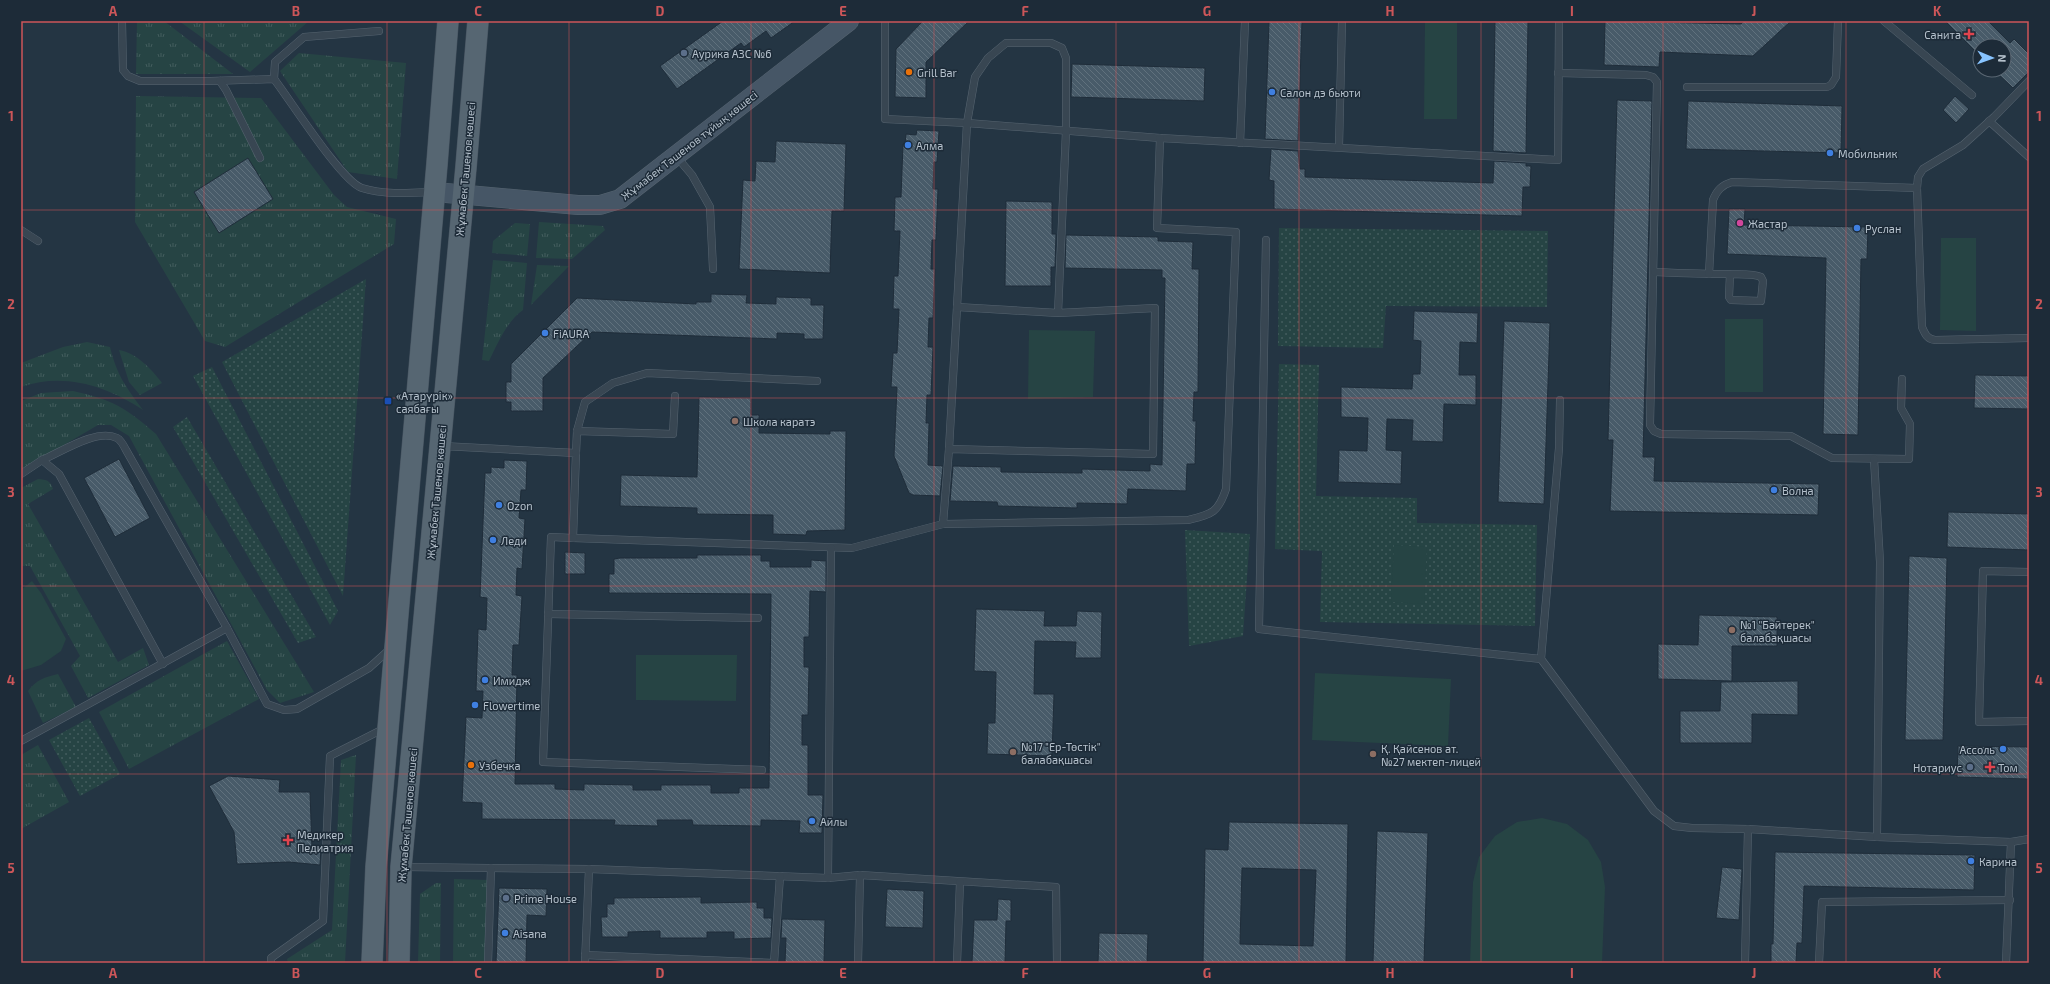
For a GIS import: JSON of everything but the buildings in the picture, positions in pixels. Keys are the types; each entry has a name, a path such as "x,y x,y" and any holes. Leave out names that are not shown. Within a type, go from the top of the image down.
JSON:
{"main road":[{"path":"372,963 376,867 435,192 448,21"},
{"name":"Жұмабек Тәшенов көшесі","path":"398,963 401,867 478,21"}],"street":[{"name":"Жұмабек Тәшенов тұйық көшесі","path":"435,192 463,196 578,205 600,204 620,199 849,21"}],"lane":[{"path":"122,21 123,70 128,76 140,81 274,79"},
{"path":"884,21 885,119 967,123 1240,143 1339,147 1558,160 1559,21"},
{"path":"1240,143 1245,21"},
{"path":"1339,147 1342,21"},
{"path":"1687,87 1827,87 1831,85 1836,77 1838,21"},
{"path":"1884,21 1972,95"},
{"path":"379,31 304,37 275,62 274,79 340,171 361,188 402,193 435,192"},
{"path":"943,524 949,449 967,123 975,78 988,58 1006,43 1051,43 1062,48 1066,58 1066,131 1058,313"},
{"path":"1558,73 1646,75 1653,77 1657,82 1655,272 1650,425 1654,431 1661,434 1791,436 1832,458 1910,459 1910,424 1900,408 1902,379"},
{"path":"220,81 260,158"},
{"path":"2029,81 1989,121 1955,151 1923,169 1918,177 1922,327 1925,333 1930,339 1939,340 2029,338"},
{"path":"1989,121 2029,157"},
{"path":"762,770 543,762 551,537 852,548 943,524 1188,520 1207,516 1220,505 1226,489 1236,232 1156,228 1160,138"},
{"path":"676,155 692,175 710,207 714,269"},
{"path":"1709,274 1713,200 1715,194 1725,184 1732,182 1918,188"},
{"path":"21,230 38,241"},
{"path":"1266,240 1259,629 1541,659"},
{"path":"1655,272 1709,274 1730,274 1756,275 1761,277 1763,281 1760,301 1731,300 1729,297 1730,274"},
{"path":"949,449 1153,454 1155,308 1058,313 957,307"},
{"path":"573,538 577,431 585,402 613,382 647,374 817,381"},
{"path":"577,431 673,434 675,396"},
{"path":"1560,400 1559,448 1541,659 1654,810 1674,826 1692,828 1748,829 1877,837 2011,842 2029,840"},
{"path":"21,474 42,460 98,435 108,435 119,438 227,628 267,704 284,710 297,709 370,668 396,643"},
{"path":"440,446 576,453"},
{"path":"1874,459 1880,562 1877,837"},
{"path":"42,460 59,474 163,664"},
{"path":"828,878 831,548"},
{"path":"2029,572 1983,571 1979,722 2029,721"},
{"path":"548,614 758,618"},
{"path":"21,741 227,628"},
{"path":"271,963 271,958 323,921 330,756 388,726"},
{"path":"1745,963 1748,829"},
{"path":"2006,963 2010,900 2011,842"},
{"path":"401,867 589,869 828,878 860,875 1056,888 1056,963"},
{"path":"488,963 491,868"},
{"path":"589,869 585,959 774,963 780,876"},
{"path":"858,963 860,875"},
{"path":"957,963 960,882"},
{"path":"1819,963 1822,902 2010,900"}],"green space":[{"path":"137,21 164,21 233,74 136,74"},
{"path":"179,21 309,21 250,72"},
{"path":"1425,21 1457,21 1457,119 1424,119"},
{"path":"299,53 406,63 397,179 348,172 280,71"},
{"path":"136,96 261,98 334,195 347,207 396,219 394,244 225,347 205,341 135,222"},
{"path":"539,222 603,226 605,230 572,259 536,258"},
{"path":"515,223 530,224 527,256 492,253 493,241"},
{"path":"1279,228 1548,231 1547,307 1386,306 1383,348 1278,346"},
{"path":"1941,238 1976,238 1976,331 1940,330"},
{"path":"493,260 527,263 523,310 508,326 499,340 489,361 482,360"},
{"path":"537,265 569,266 531,305"},
{"path":"366,279 343,596 222,362"},
{"path":"1725,319 1763,319 1763,392 1725,392"},
{"path":"1029,330 1095,331 1093,397 1028,399"},
{"path":"87,342 110,347 119,374 143,410 115,394 85,384 69,381 53,381 21,387 21,363 63,347"},
{"path":"119,350 132,354 138,358 162,383 140,395 129,382"},
{"path":"1279,364 1319,365 1316,496 1417,498 1417,523 1537,525 1535,626 1320,622 1322,551 1275,549"},
{"path":"212,367 338,611 330,625 193,376"},
{"path":"73,391 109,401 136,417 156,434 314,692 280,703 267,690 129,436 111,425 98,425 21,470 21,401 41,393"},
{"path":"187,417 316,637 298,643 173,427"},
{"path":"38,479 48,481 53,489 28,504 118,662 143,648 149,665 88,698 71,666 80,656 30,566 21,566 21,488"},
{"path":"1185,530 1250,534 1243,636 1189,646"},
{"path":"1394,545 1427,547 1424,604 1391,602"},
{"path":"32,581 41,593 66,639 61,651 41,665 21,671 21,590"},
{"path":"227,641 259,699 129,769 99,712"},
{"path":"636,655 737,655 736,701 636,700"},
{"path":"1315,673 1451,679 1448,746 1312,740"},
{"path":"58,674 76,707 43,723 28,691 34,684 41,680"},
{"path":"89,718 120,774 80,796 49,740"},
{"path":"38,745 69,802 21,829 21,755"},
{"path":"356,755 345,963 288,963 287,959 332,930 341,760"},
{"path":"1542,818 1567,824 1588,840 1601,862 1605,887 1602,963 1470,963 1473,882 1479,857 1495,836 1517,822"},
{"path":"454,879 488,880 485,963 453,963"},
{"path":"436,883 441,883 440,963 418,963 420,894"}],"place":[{"name":"Санита","path":"1969,34"},
{"name":"Аурика АЗС №6","path":"684,53"},
{"name":"Grill Bar","path":"909,72"},
{"name":"Салон дэ бьюти","path":"1272,92"},
{"name":"Алма","path":"908,145"},
{"name":"Мобильник","path":"1830,153"},
{"name":"Жастар","path":"1740,223"},
{"name":"Руслан","path":"1857,228"},
{"name":"FiAURA","path":"545,333"},
{"name":"«Атарүрік» саябағы","path":"388,401"},
{"name":"Школа каратэ","path":"735,421"},
{"name":"Волна","path":"1774,490"},
{"name":"Ozon","path":"499,505"},
{"name":"Леди","path":"493,540"},
{"name":"№1 \"Бәйтерек\" балабақшасы","path":"1732,630"},
{"name":"Имидж","path":"485,680"},
{"name":"Flowertime","path":"475,705"},
{"name":"Ассоль","path":"2003,749"},
{"name":"№17 \"Ер-Төстік\" балабақшасы","path":"1013,752"},
{"name":"Қ. Қайсенов ат. №27 мектеп-лицей","path":"1373,754"},
{"name":"Узбечка","path":"471,765"},
{"name":"Нотариус","path":"1970,767"},
{"name":"Том","path":"1990,767"},
{"name":"Айлы","path":"812,821"},
{"name":"Медикер Педиатрия","path":"288,840"},
{"name":"Карина","path":"1971,861"},
{"name":"Prime House","path":"506,898"},
{"name":"Aisana","path":"505,933"}]}
